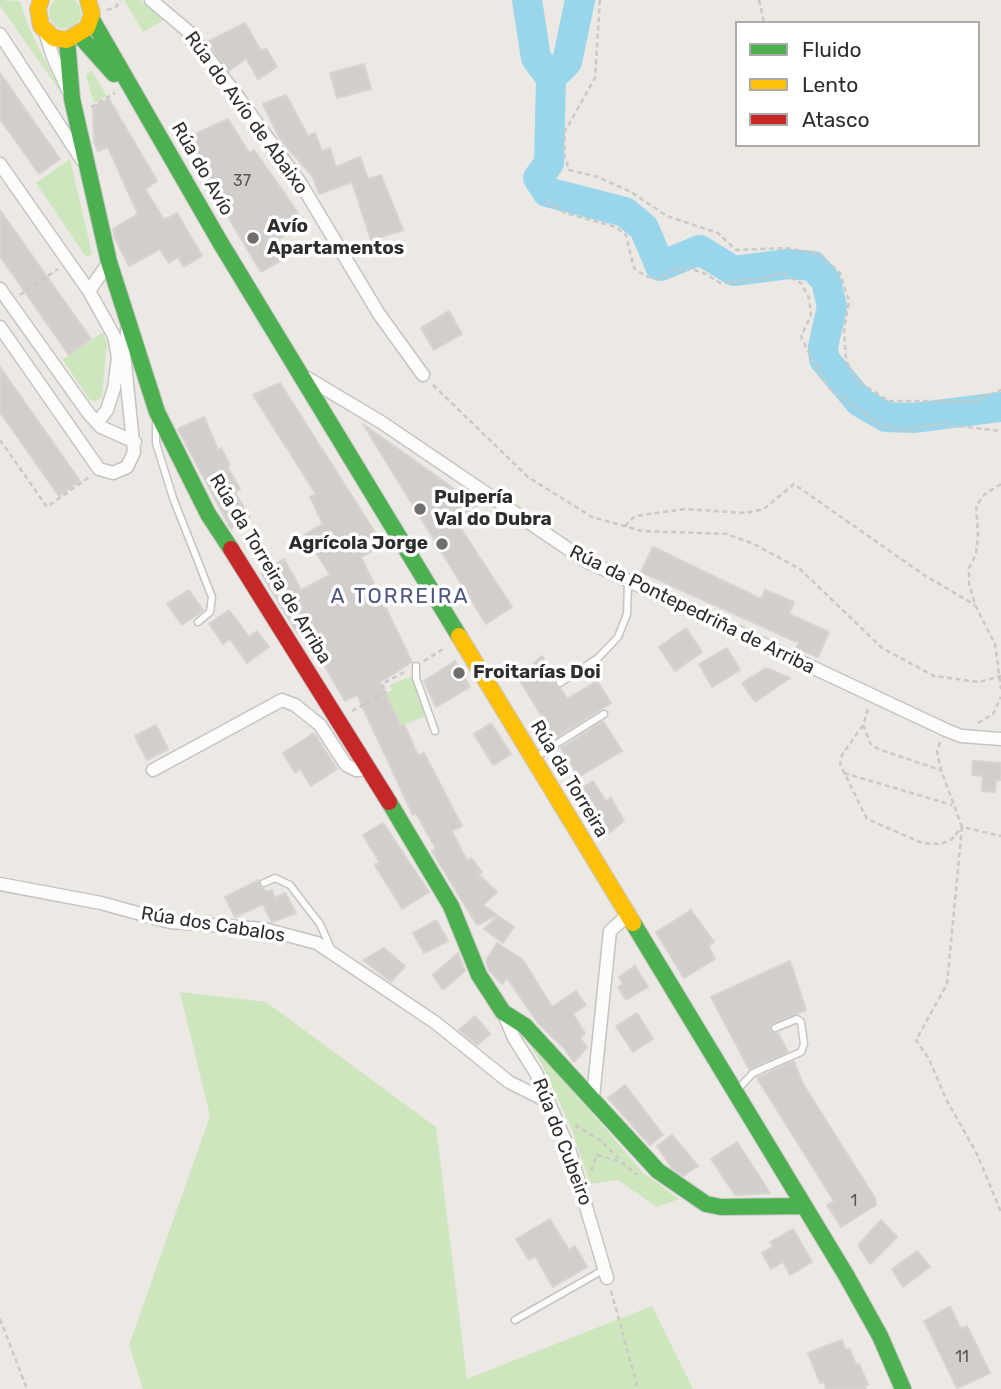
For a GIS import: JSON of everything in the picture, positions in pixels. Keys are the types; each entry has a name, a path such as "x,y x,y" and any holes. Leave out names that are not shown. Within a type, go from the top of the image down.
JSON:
{"main road":[{"name":"Rúa do Avío","path":"88,0 91,18 126,93 299,373"},
{"path":"37,3 45,32 54,38 73,37 91,18"},
{"name":"Rúa do Avío","path":"73,37 126,93"},
{"name":"Rúa da Torreira de Arriba","path":"73,37 77,104 87,167 109,262 157,412 208,514 370,769 451,906 479,975 503,1012 525,1026 593,1097 658,1171 694,1198 721,1208 804,1206"},
{"name":"Rúa da Torreira","path":"299,373 804,1206 874,1324 903,1389"}],"street":[{"name":"Rúa do Avío de Abaixo","path":"151,0 189,32 238,97 301,184 379,314 423,375"},
{"name":"Rúa da Torreira de Arriba","path":"45,32 52,57 77,104"},
{"path":"0,34 87,167"},
{"path":"45,100 60,110 77,104"},
{"path":"0,164 89,291 114,336 118,358 107,410 97,423"},
{"path":"89,291 109,262"},
{"path":"0,289 97,423 135,442"},
{"path":"0,327 97,471 113,473 127,467 133,458 135,442 124,354 126,317 103,313"},
{"name":"Rúa da Pontepedriña de Arriba","path":"299,373 381,422 566,550 628,582 946,730 961,736 999,739"},
{"path":"153,769 282,700 295,705 320,725 346,765 356,770 370,769"},
{"name":"Rúa dos Cabalos","path":"0,884 102,903 170,922 264,929 317,943 436,1023 509,1082 547,1101"},
{"path":"593,1097 610,931 628,915"},
{"name":"Rúa do Cubeiro","path":"503,1012 514,1038 536,1073 582,1186 606,1273"}],"lane":[{"path":"157,412 156,443 159,454 173,498 212,597 210,612 198,622"},
{"path":"560,683 598,658 618,637 627,614 628,582"},
{"path":"416,666 416,678 435,731"},
{"path":"533,759 604,714"},
{"path":"264,883 275,878 290,885 320,924 332,952"},
{"path":"735,1093 753,1073 801,1052 804,1044 801,1022 797,1019 775,1028"},
{"path":"515,1320 606,1273"}],"path":[{"path":"106,10 116,7 120,0"},
{"path":"600,0 595,78 565,131 564,154 569,170 598,177 631,192 667,216 718,233 736,250 786,248 819,254 839,273 849,301 844,329 846,360 856,380 889,401 974,401 1001,390"},
{"path":"759,0 764,21"},
{"path":"77,104 126,93"},
{"path":"547,201 565,213 616,226 626,235 634,268 645,276 659,278 676,270 689,268 720,283 760,279 781,273 801,283 809,298 811,315 801,337 829,388 881,426 904,430 942,424 1001,431"},
{"path":"27,290 56,270"},
{"path":"423,375 528,477 592,517 642,531 727,534 754,544 800,569 882,648 934,677 979,682 1000,677"},
{"path":"0,440 47,507 97,471"},
{"path":"625,526 635,516 685,509 746,513 764,509 794,484 924,575 975,606"},
{"path":"1001,484 985,494 976,506 977,544 969,568 975,606 995,644 1001,689"},
{"path":"360,706 386,692 382,684 448,646"},
{"path":"872,696 863,725 842,755 840,764 862,813 873,824 922,844 940,844 951,840 962,827"},
{"path":"961,736 993,713 1001,697"},
{"path":"863,725 870,743 878,749 941,770"},
{"path":"946,730 937,751 952,805 962,827 947,984 916,1040 929,1059 946,1099 977,1154 1001,1212"},
{"path":"844,773 952,805"},
{"path":"962,827 1001,836"},
{"path":"567,1123 600,1140 639,1177"},
{"path":"590,1177 597,1155 621,1162"},
{"path":"606,1273 638,1389"},
{"path":"0,1319 27,1389"}],"green space":[{"path":"58,-1 72,-1 80,7 80,19 71,28 59,28 50,19 50,7"},
{"path":"0,0 20,1 28,26 62,94 0,6"},
{"path":"124,0 140,0 164,20 143,32"},
{"path":"91,70 107,96 94,103 86,76"},
{"path":"70,159 92,254 86,257 36,183"},
{"path":"103,332 107,344 102,397 95,402 89,399 63,360"},
{"path":"411,676 428,715 401,726 386,694 392,690 390,685"},
{"path":"180,992 266,1002 436,1127 467,1379 652,1306 693,1389 143,1389 129,1345 210,1116"},
{"path":"529,1039 643,1173 679,1199 657,1207 618,1180 590,1184 572,1130 542,1064 527,1041"}],"building":[{"path":"245,23 261,51 266,48 277,67 258,79 246,58 229,71 207,42"},
{"path":"364,64 371,89 337,98 330,73"},
{"path":"0,73 60,159 39,174 0,119"},
{"path":"286,95 308,136 315,133 322,151 330,148 336,167 360,157 368,179 381,175 403,230 371,240 352,182 319,194 313,177 280,139 263,104"},
{"path":"109,99 157,181 145,189 164,220 177,213 202,256 184,267 178,257 169,263 160,249 129,266 115,238 113,229 138,214 108,147 98,151 94,142 93,107"},
{"path":"228,119 249,153 254,150 305,223 279,239 289,256 261,272 182,140"},
{"path":"0,210 91,339 69,355 0,256"},
{"path":"449,311 462,334 434,350 421,328"},
{"path":"0,367 80,481 59,496 0,412"},
{"path":"280,383 383,545 361,557 412,662 380,682 401,726 404,724 418,756 424,753 462,826 452,831 467,861 471,858 482,872 478,874 497,892 483,905 497,915 477,925 432,851 436,849 416,813 413,815 357,695 345,701 318,654 294,628 261,573 284,559 301,590 330,575 305,534 323,524 310,497 316,494 253,395"},
{"path":"204,417 218,450 221,448 230,465 227,466 240,489 235,493 250,517 231,529 178,429"},
{"path":"363,424 477,505 456,521 512,607 486,624"},
{"path":"653,547 761,599 765,590 794,602 789,614 829,632 818,657 796,648 799,643 641,572"},
{"path":"189,590 203,610 182,625 167,604"},
{"path":"229,610 249,637 257,631 269,647 247,663 230,639 223,644 209,624"},
{"path":"686,628 702,652 675,671 659,647"},
{"path":"727,648 740,670 712,687 699,664"},
{"path":"542,656 556,679 555,686 561,689 567,699 597,681 611,703 555,738 518,677"},
{"path":"455,661 470,687 436,707 424,681"},
{"path":"766,668 790,678 755,702 742,683"},
{"path":"603,721 622,751 579,777 561,748"},
{"path":"491,723 511,754 493,765 474,734"},
{"path":"156,725 168,749 147,760 135,736"},
{"path":"314,733 337,769 311,786 300,769 295,773 283,753"},
{"path":"973,761 1001,763 1001,780 996,780 995,792 982,791 983,776 972,775"},
{"path":"593,781 606,801 611,798 624,821 600,840 585,815 589,812 577,791"},
{"path":"383,823 429,892 402,909 375,865 380,863 363,835"},
{"path":"259,880 260,887 268,892 272,890 275,898 285,893 296,913 272,922 263,904 235,917 225,897"},
{"path":"691,910 714,942 708,945 715,959 684,978 656,932"},
{"path":"498,916 514,927 503,943 484,929"},
{"path":"436,920 448,941 424,953 413,933"},
{"path":"497,943 523,960 552,1007 576,991 586,1005 573,1014 585,1033 580,1038 587,1047 574,1062 564,1048 539,1024 507,978 502,984 489,970 486,961"},
{"path":"384,948 405,966 391,982 363,960"},
{"path":"458,953 465,971 443,990 433,975"},
{"path":"790,961 806,1010 770,1025 770,1031 778,1033 788,1052 749,1069 711,997"},
{"path":"635,966 648,987 626,1000 618,987 623,984 619,977"},
{"path":"637,1013 653,1039 633,1052 616,1026"},
{"path":"475,1016 490,1034 477,1045 459,1030"},
{"path":"794,1061 803,1084 875,1198 876,1205 841,1227 827,1205 834,1201 757,1078"},
{"path":"625,1085 663,1135 650,1145 608,1098"},
{"path":"672,1135 698,1166 683,1176 672,1168 657,1146"},
{"path":"737,1142 770,1193 735,1195 711,1159"},
{"path":"550,1219 569,1250 575,1246 587,1267 553,1287 535,1256 529,1260 516,1239"},
{"path":"881,1220 897,1237 870,1264 858,1245"},
{"path":"793,1229 812,1262 790,1275 783,1262 771,1269 762,1253 773,1247 770,1242"},
{"path":"917,1251 930,1267 903,1287 892,1269"},
{"path":"950,1306 961,1329 967,1326 990,1373 957,1388 924,1321"},
{"path":"842,1340 845,1350 850,1349 856,1365 859,1364 868,1385 864,1386 866,1389 826,1389 824,1382 820,1383 808,1353"}],"waterway":[{"path":"527,0 536,58 551,78 549,163 538,178 547,192 625,212 644,228 660,266 700,250 734,271 788,264 813,266 826,281 832,307 823,347 824,359 860,402 886,417 913,418 1001,407"},
{"path":"551,78 567,62 580,0"}],"traffic: fast":[{"path":"91,18 220,242 459,636"},
{"path":"79,35 114,74"},
{"path":"67,40 72,99 109,262 157,412 208,514 231,549"},
{"path":"389,802 451,906 479,975 503,1012 525,1026 658,1171 706,1204 721,1207 804,1206"},
{"path":"633,923 846,1275 880,1336 903,1389"}],"traffic: slow":[{"path":"41,0 38,9 41,26 54,38 67,40 87,28 92,14 88,0"},
{"path":"459,636 633,923"}],"traffic: jam":[{"path":"231,549 389,802"}],"place":[{"name":"Avío Apartamentos","path":"253,238"},
{"name":"Pulpería Val do Dubra","path":"420,509"},
{"name":"Agrícola Jorge","path":"442,544"},
{"name":"Froitarías Doi","path":"459,673"}],"district":[{"name":"A TORREIRA","path":"400,597"}]}
